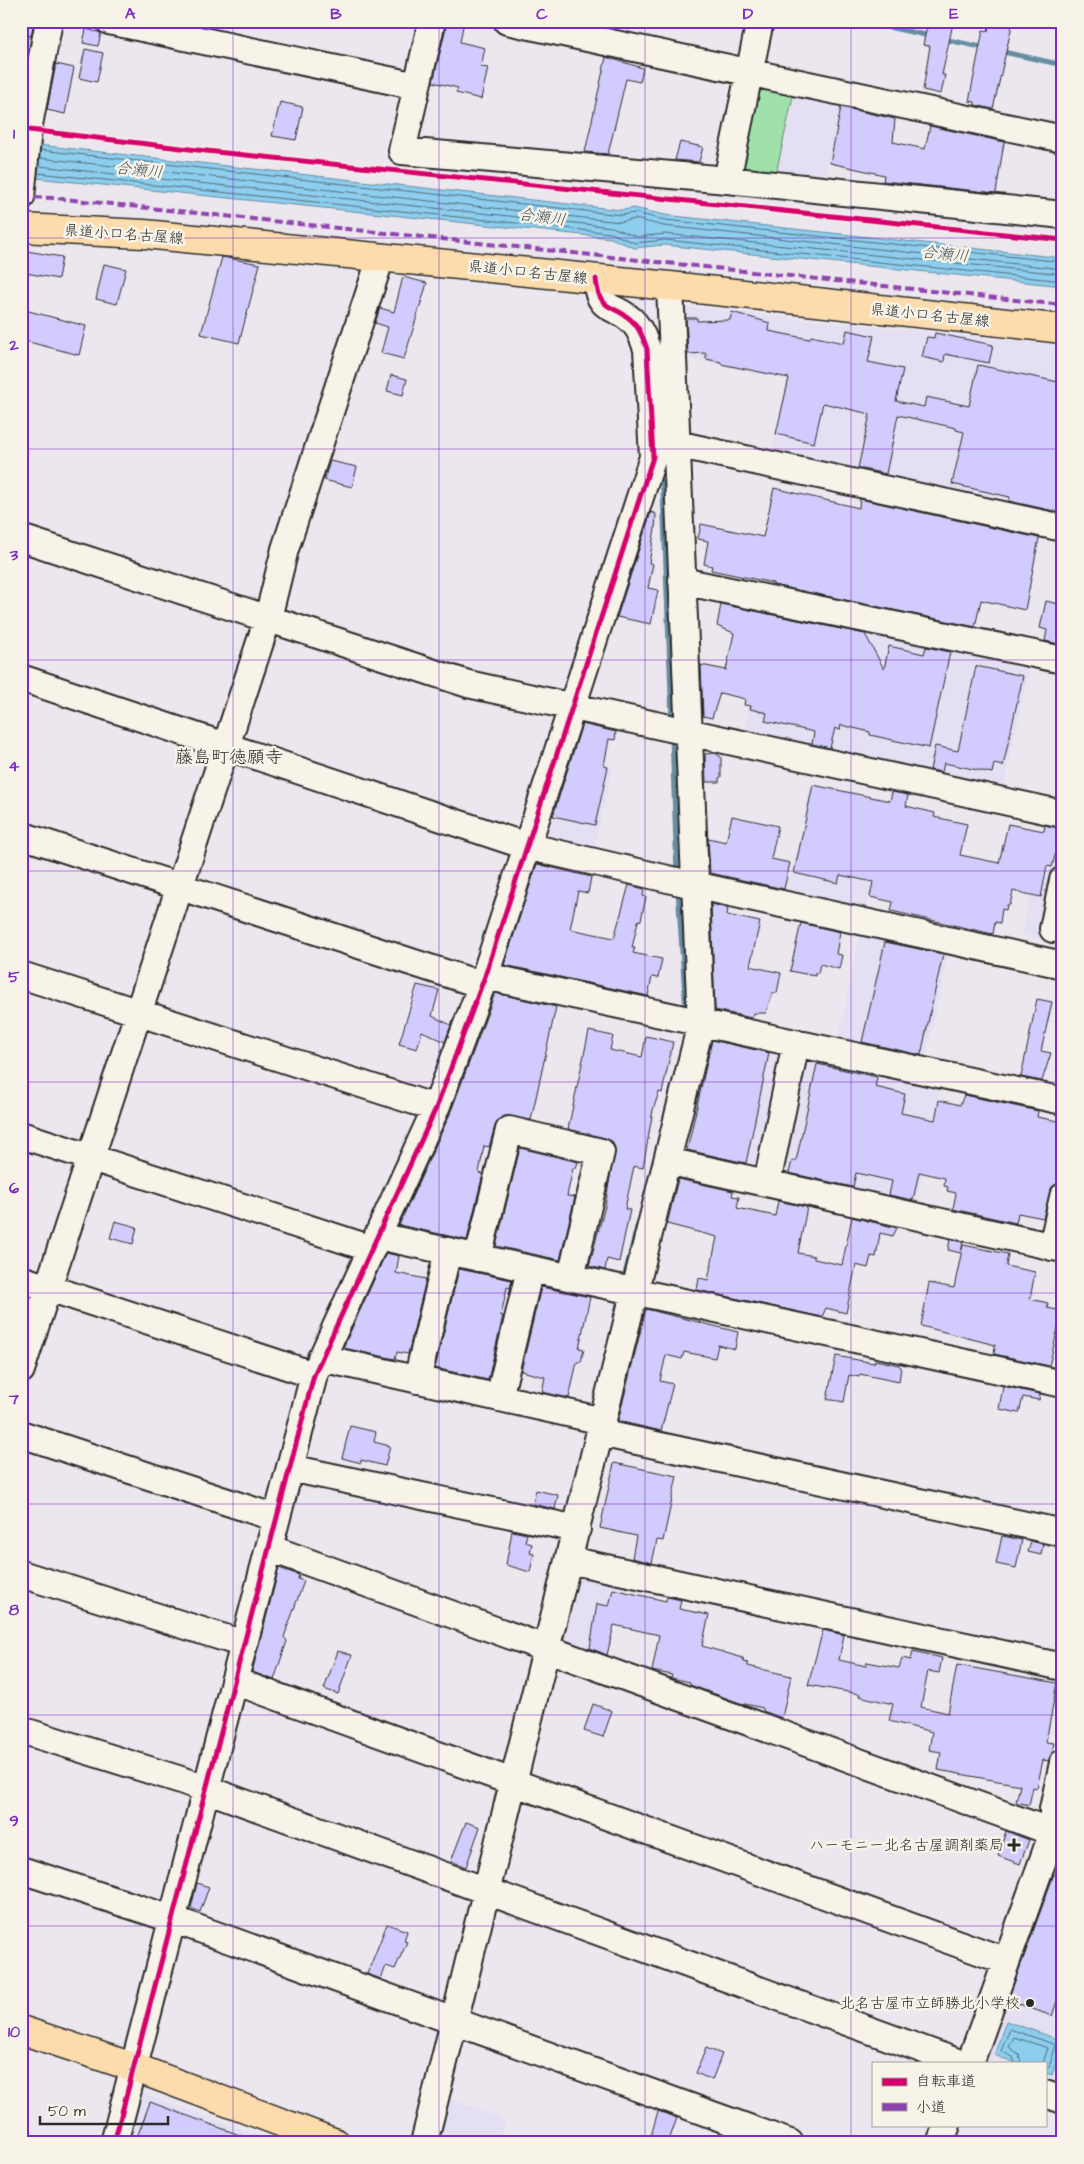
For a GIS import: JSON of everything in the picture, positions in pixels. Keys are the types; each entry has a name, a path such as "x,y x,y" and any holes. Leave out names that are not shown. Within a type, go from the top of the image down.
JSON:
{"main road":[{"name":"県道小口名古屋線","path":"21,228 144,234 670,286 1063,329"},
{"path":"21,2030 133,2067 306,2137 336,2143"}],"street":[{"path":"21,197 28,130 48,21"},
{"path":"109,21 417,86"},
{"path":"432,21 402,151 727,180 1063,215"},
{"path":"507,21 1063,139"},
{"path":"727,180 760,21"},
{"path":"21,1370 50,1288 225,745 268,618 285,548 381,257"},
{"path":"114,2143 317,1367 436,1108 483,980 653,457 647,349 642,335 634,322 603,303 597,294 596,279"},
{"path":"424,2143 448,2019 506,1780 540,1646 569,1560 569,1527 597,1423 627,1289 667,1160 691,1020 678,729 682,580 670,286"},
{"path":"676,444 1063,528"},
{"path":"21,538 468,684 1063,814"},
{"path":"682,580 1063,660"},
{"path":"21,678 526,846 684,883 1063,964"},
{"path":"21,834 180,886 483,980 691,1020 1063,1101"},
{"path":"1053,929 1063,880"},
{"path":"21,975 436,1108"},
{"path":"767,1183 796,1043"},
{"path":"478,1258 509,1130 601,1152 571,1277"},
{"path":"21,1135 375,1243 448,1251 1063,1384"},
{"path":"667,1160 1058,1248 1063,1197"},
{"path":"417,1380 448,1251"},
{"path":"498,1398 530,1269"},
{"path":"21,1279 317,1367 417,1380 498,1398 1063,1533"},
{"path":"21,1434 276,1518"},
{"path":"290,1468 569,1527"},
{"path":"269,1548 1058,1834"},
{"path":"569,1560 1063,1667"},
{"path":"21,1574 244,1644"},
{"path":"234,1681 1006,1961"},
{"path":"21,1730 207,1790 957,2062"},
{"path":"970,2062 1006,1961 1058,1834 1053,1809 1063,1763"},
{"path":"21,1870 172,1919 790,2143"},
{"path":"1046,2094 1063,2100"},
{"path":"940,2143 947,2126"}],"shaded area":[{"path":"795,87 842,97 824,183 775,178"},
{"path":"687,307 1063,346 1063,517 771,454 787,380 680,357 679,312"},
{"path":"770,608 1030,665 1002,794 744,734"},
{"path":"562,755 613,766 593,854 539,843"},
{"path":"811,784 889,800 865,913 787,896"},
{"path":"1045,821 1063,824 1063,955 1058,954 1060,943 1022,935"},
{"path":"861,931 949,950 925,1063 837,1044"},
{"path":"705,1037 942,1082 915,1209 692,1160 679,1147"},
{"path":"577,1575 623,1580 607,1659 566,1643 562,1638"},
{"name":"北名古屋市立師勝北小学校","path":"1063,1843 1063,2093 1046,2084 1046,2062 983,2061"},
{"path":"134,2090 280,2143 119,2143"},
{"path":"447,2098 506,2120 497,2143 437,2143"}],"green space":[{"path":"21,21 39,21 32,59 21,82"},
{"path":"754,81 795,87 775,178 741,175"}],"water":[{"name":"合瀬川","path":"29,144 622,210 634,208 665,215 1063,258 1063,286 664,245 634,248 611,238 26,177"},
{"path":"1006,2021 1063,2041 1052,2075 1046,2073 1046,2062 1013,2062 994,2055"}],"building":[{"path":"21,21 34,21 31,36 21,33"},
{"path":"928,21 953,23 942,75 945,75 941,94 923,90 930,46 923,45"},
{"path":"990,21 1013,21 993,109 975,105 975,102 969,101 983,30 988,31"},
{"path":"447,23 463,26 460,42 485,48 481,67 488,68 481,99 456,93 458,88 433,82"},
{"path":"86,29 101,33 98,46 83,43"},
{"path":"85,49 103,53 97,82 79,78"},
{"path":"606,57 643,68 640,82 626,79 608,154 585,152"},
{"path":"56,64 74,68 65,114 47,110"},
{"path":"280,102 303,107 296,140 272,136"},
{"path":"841,107 895,119 893,142 925,149 930,126 1004,142 996,193 883,181 884,175 830,163"},
{"path":"680,142 703,147 699,162 675,160"},
{"path":"21,250 62,257 58,279 21,272"},
{"path":"222,257 260,264 239,343 201,334"},
{"path":"104,264 126,269 117,304 96,299"},
{"path":"403,277 427,283 404,359 381,353 388,327 375,323 380,308 394,312"},
{"path":"21,309 86,326 79,355 21,340"},
{"path":"732,312 770,323 769,331 809,339 811,336 844,343 847,330 874,336 868,362 903,369 896,401 924,407 926,397 969,406 978,365 1063,383 1063,513 1009,501 1010,497 952,484 964,432 956,430 956,428 898,415 886,474 858,468 870,414 823,403 814,443 776,434 789,378 721,364 721,362 706,359 706,353 688,354 686,318 697,318 697,321 730,320"},
{"path":"935,333 993,345 989,363 945,354 944,362 922,357 927,337 934,338"},
{"path":"391,375 407,379 403,395 387,391"},
{"path":"330,461 357,467 352,487 324,480"},
{"path":"774,488 859,508 860,499 1039,538 1025,610 981,600 975,627 773,585 773,583 711,570 712,566 704,564 708,541 698,539 701,524 763,537"},
{"path":"651,512 656,514 649,563 653,564 648,588 658,590 651,624 617,617"},
{"path":"1046,601 1063,605 1063,645 1045,641 1047,630 1040,628"},
{"path":"721,604 865,634 884,669 889,646 924,654 926,647 950,652 929,748 870,735 870,732 841,725 840,730 835,728 830,748 812,744 814,732 765,721 767,713 750,709 751,706 744,705 745,699 720,693 712,718 703,716 701,665 726,670 734,633 717,626"},
{"path":"976,666 1023,676 1003,766 994,764 992,773 944,763 942,772 930,770 935,746 958,751"},
{"path":"582,724 616,732 615,740 609,739 604,766 608,767 595,825 553,816"},
{"path":"715,753 721,757 721,777 719,782 706,782 705,754"},
{"path":"813,785 890,801 892,792 908,795 906,806 935,813 934,817 967,824 960,855 999,863 1008,824 1044,831 1045,825 1062,829 1052,867 1047,866 1041,897 1013,891 1010,905 1007,905 1006,910 1002,909 1000,923 995,922 993,934 891,911 893,902 870,897 873,882 840,875 838,883 794,873"},
{"path":"732,816 778,826 771,859 790,863 784,889 710,873 708,838 726,842"},
{"path":"537,864 591,877 588,893 578,891 570,929 614,938 629,885 644,889 643,896 646,897 641,920 638,921 632,948 635,948 633,953 662,959 658,978 652,977 648,996 504,965"},
{"path":"711,904 728,908 727,915 760,922 750,966 781,973 777,993 772,993 766,1013 754,1013 752,1018 715,1010"},
{"path":"801,923 840,932 836,954 842,955 839,969 820,964 818,973 815,973 815,976 790,971"},
{"path":"885,942 943,954 921,1055 862,1042"},
{"path":"417,985 439,990 432,1016 451,1025 445,1042 422,1031 417,1049 399,1044"},
{"path":"495,993 556,1007 531,1120 505,1116 499,1119 489,1147 484,1146 479,1173 483,1174 467,1240 399,1225 450,1114"},
{"path":"1037,999 1052,1002 1041,1051 1051,1053 1042,1081 1021,1077"},
{"path":"589,1031 613,1036 610,1050 642,1057 646,1036 673,1042 662,1093 659,1092 653,1110 643,1168 634,1166 625,1209 630,1210 619,1262 607,1259 605,1270 589,1266 605,1206 615,1148 612,1141 605,1138 568,1129"},
{"path":"712,1040 769,1053 746,1163 687,1150"},
{"path":"817,1064 877,1077 875,1087 905,1094 901,1113 935,1120 939,1100 960,1105 964,1095 1038,1111 1037,1117 1063,1122 1063,1182 1052,1187 1043,1218 1018,1213 1016,1223 953,1209 956,1193 947,1191 948,1187 944,1186 945,1178 919,1172 913,1200 889,1195 892,1181 856,1173 853,1187 789,1173 792,1161 796,1161"},
{"path":"520,1148 578,1162 576,1168 573,1168 567,1196 575,1197 560,1260 496,1246"},
{"path":"678,1179 733,1191 732,1196 739,1197 737,1208 775,1216 778,1201 807,1207 798,1253 814,1256 814,1259 842,1265 852,1217 897,1228 893,1236 880,1233 876,1257 871,1256 868,1268 856,1265 846,1313 826,1308 822,1317 697,1290 699,1278 708,1280 717,1237 667,1224"},
{"path":"115,1221 137,1227 133,1244 110,1238"},
{"path":"950,1239 963,1242 961,1253 948,1250"},
{"path":"963,1245 1008,1254 1006,1266 1035,1272 1030,1299 1048,1303 1047,1308 1062,1311 1049,1366 994,1354 995,1345 921,1326 929,1283 954,1288"},
{"path":"386,1253 399,1256 396,1273 426,1279 408,1354 397,1352 395,1359 343,1348"},
{"path":"459,1269 512,1280 510,1288 507,1287 501,1316 503,1316 488,1380 435,1368"},
{"path":"541,1287 590,1297 579,1348 584,1349 581,1362 577,1362 569,1398 542,1392 545,1377 521,1371"},
{"path":"646,1309 738,1332 735,1349 718,1345 715,1358 684,1352 682,1359 666,1355 660,1381 673,1384 661,1431 618,1421"},
{"path":"836,1356 874,1363 875,1360 899,1365 901,1367 899,1382 860,1374 859,1377 849,1375 844,1402 827,1399"},
{"path":"1003,1386 1040,1394 1039,1400 1023,1397 1019,1413 999,1409"},
{"path":"350,1426 376,1432 374,1442 390,1446 385,1466 361,1460 361,1463 342,1458"},
{"path":"614,1463 677,1476 663,1541 657,1540 652,1563 632,1558 636,1536 600,1528"},
{"path":"536,1490 558,1495 555,1509 533,1504"},
{"path":"512,1531 527,1534 525,1542 532,1544 530,1553 534,1554 530,1572 506,1565"},
{"path":"1002,1536 1022,1540 1016,1568 996,1564"},
{"path":"1031,1541 1043,1544 1041,1555 1028,1552"},
{"path":"279,1568 299,1575 298,1579 304,1581 284,1637 287,1641 274,1680 252,1672"},
{"path":"613,1589 666,1601 667,1597 681,1600 679,1609 709,1615 702,1646 743,1658 744,1662 748,1663 748,1666 791,1676 782,1718 763,1711 763,1708 740,1703 690,1685 690,1682 671,1678 672,1675 652,1671 659,1635 614,1625 607,1655 590,1648 597,1604 609,1606"},
{"path":"823,1630 844,1635 839,1660 866,1666 867,1662 899,1668 902,1658 911,1660 913,1651 942,1658 939,1673 928,1671 921,1707 948,1713 957,1665 1057,1683 1046,1742 1054,1743 1052,1753 1048,1761 1043,1760 1037,1788 1033,1787 1029,1805 1016,1802 1020,1785 938,1770 941,1752 929,1750 932,1732 889,1721 893,1704 859,1696 860,1694 808,1685"},
{"path":"338,1651 352,1655 338,1694 324,1689"},
{"path":"593,1704 612,1711 603,1737 584,1731"},
{"path":"466,1822 480,1827 466,1867 451,1861"},
{"name":"ハーモニー北名古屋調剤薬局","path":"1006,1831 1029,1840 1020,1864 998,1856"},
{"path":"1054,1874 1063,1878 1063,2003 1057,2001 1052,2016 1008,2000"},
{"path":"197,1883 209,1887 200,1912 191,1908"},
{"path":"387,1924 407,1931 404,1941 407,1942 395,1969 386,1966 381,1979 367,1974"},
{"path":"706,2048 722,2054 712,2080 696,2073"},
{"path":"150,2102 256,2141 256,2143 135,2143"},
{"path":"658,2111 677,2118 668,2143 649,2143"}],"waterway":[{"path":"860,21 930,36"},
{"path":"943,39 986,48"},
{"path":"999,51 1063,65"},
{"path":"662,467 672,720"},
{"path":"672,736 677,873"},
{"path":"678,889 686,1012"},
{"path":"623,1282 637,1227"},
{"path":"615,1316 620,1295"}],"marked path":[{"path":"22,197 55,198 1063,305"}],"cycle path":[{"path":"21,129 206,151 1063,240"},
{"path":"114,2143 314,1375 436,1108 485,976 653,457 647,349 641,333 635,324 622,313 605,304 598,290 596,279"}],"place":[{"name":"ハーモニー北名古屋調剤薬局","path":"1014,1845"},
{"name":"北名古屋市立師勝北小学校","path":"1030,2003"}],"district":[{"name":"藤島町徳願寺","path":"229,757"}]}
